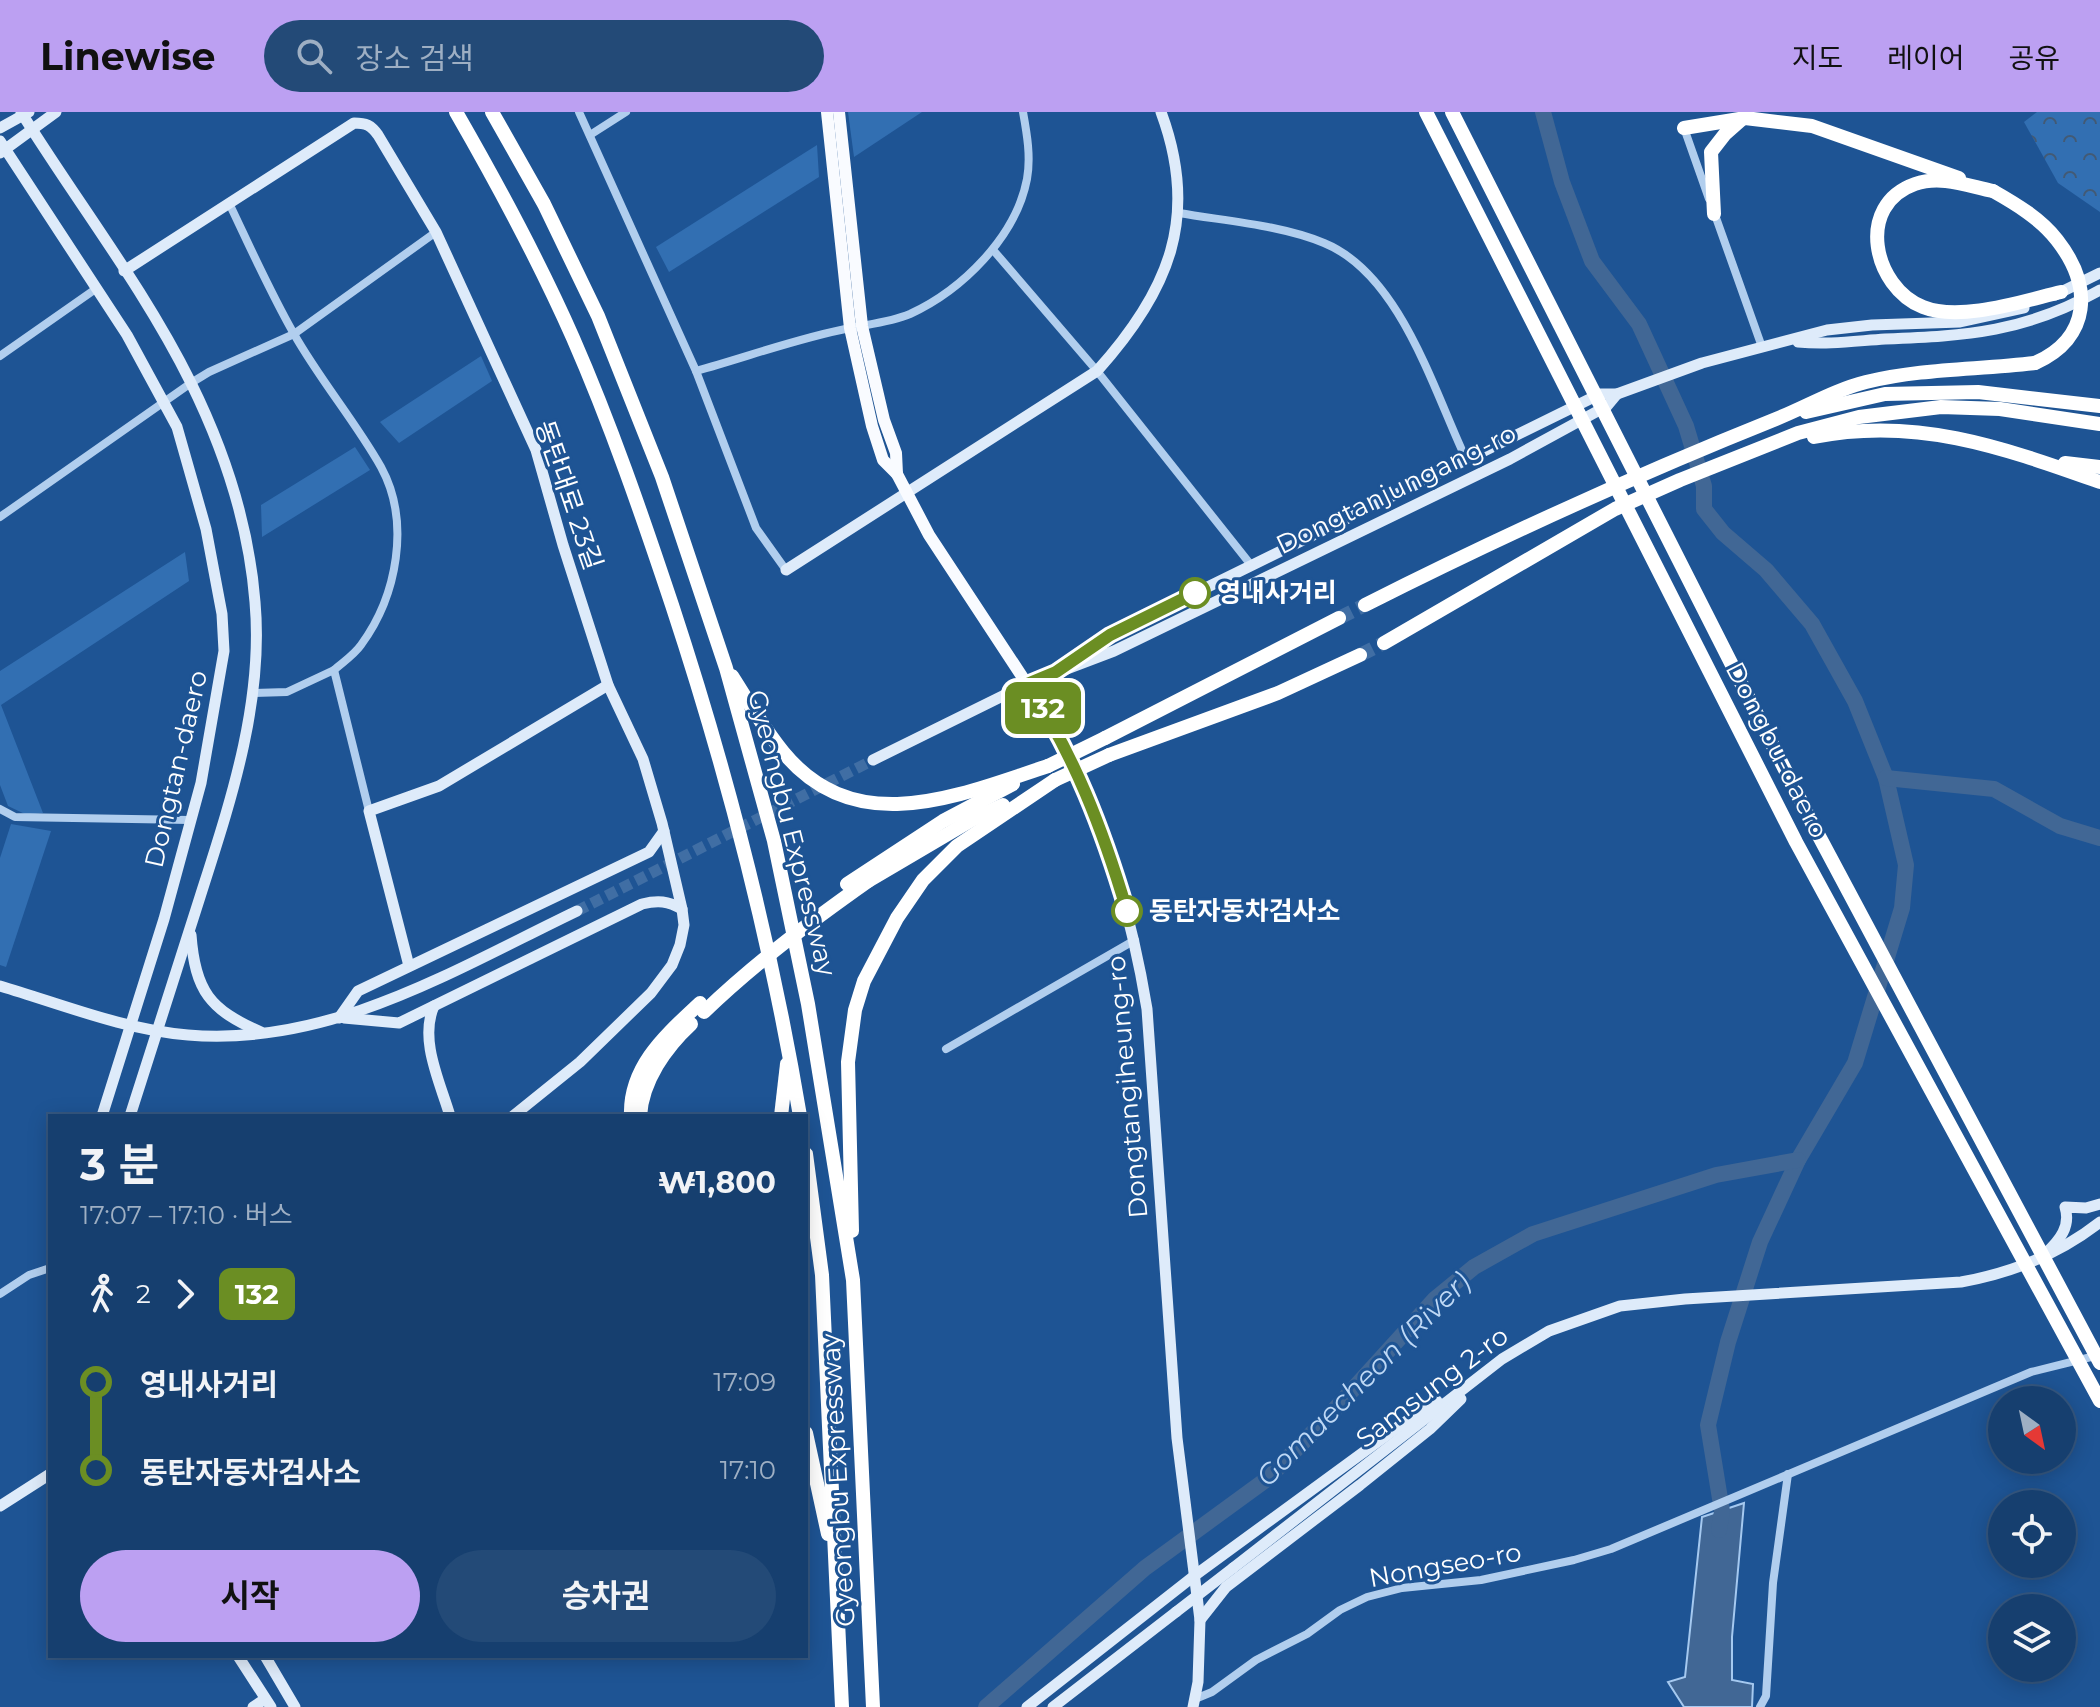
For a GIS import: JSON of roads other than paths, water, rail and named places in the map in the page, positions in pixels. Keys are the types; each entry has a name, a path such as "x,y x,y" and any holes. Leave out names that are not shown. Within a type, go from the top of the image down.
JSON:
{"highway":[{"name":"Gyeongbu Expressway","path":"456,112 560,311 631,483 727,779 789,1048 800,1114"},
{"name":"Gyeongbu Expressway","path":"492,112 544,204 598,316 662,477 726,668 774,841 802,974 853,1280 873,1707"},
{"name":"Dongbu-daero","path":"1426,112 1796,842 2100,1401"},
{"name":"Dongbu-daero","path":"1452,112 1812,823 2100,1363"},
{"path":"1365,605 1602,491 1826,395 1914,371 2035,363 2052,356 2068,342 2078,325 2082,306 2080,285 2057,239 2032,216 1993,191 1812,126 1745,118 1684,128"},
{"path":"1714,214 1711,152 1725,134 1745,118"},
{"path":"1993,191 1946,181 1915,184 1902,191 1885,210 1876,234 1876,249 1886,274 1906,298 1924,308 1949,312 2004,306 2061,292"},
{"path":"1778,418 1885,394 1978,392 2095,406"},
{"path":"1384,643 1615,509 1798,433 1859,417 1941,407 2000,409 2100,424"},
{"path":"1762,447 1843,431 1928,432 2029,457 2100,482"},
{"path":"2029,457 2100,467"},
{"path":"640,1114 645,1090 654,1070 702,1008 796,920 943,821 1339,618"},
{"path":"631,1114 634,1087 642,1065 658,1044 789,938 868,881 975,818 1109,755 1278,693 1360,655"},
{"path":"726,668 782,751 812,780 840,794 882,805 925,803 1048,766"},
{"path":"853,1280 848,1062 855,1010 864,981 897,918 923,880 967,839 1055,780"},
{"path":"781,1114 789,1048"},
{"name":"Gyeongbu Expressway","path":"808,1169 822,1275 842,1707"},
{"path":"808,1442 836,1574"}],"main road":[{"name":"Dongtangiheung-ro","path":"827,112 856,327 896,453 897,474 929,535 1027,684"},
{"name":"Dongtangiheung-ro","path":"839,112 851,204 856,327"}],"street":[{"path":"2,148 56,112"},
{"path":"579,112 696,371 756,528 786,570 1097,371 1129,336 1153,296 1169,257 1179,213 1175,159 1161,112"},
{"path":"590,135 626,112"},
{"path":"696,371 908,314 932,301 994,251 1011,222 1027,183 1029,140 1023,112"},
{"path":"0,128 24,113"},
{"name":"Dongtan-daero","path":"24,113 32,130 157,321 191,383 230,476 251,564 256,604 252,693 237,776 131,1114"},
{"name":"동탄대로 23길","path":"124,271 354,123 372,127 436,232 536,450 608,685 643,759 664,831 684,925 672,965 651,993 580,1062 515,1114"},
{"path":"1684,128 1762,347"},
{"name":"Dongtan-daero","path":"2,148 127,335 177,427 206,529 222,614 224,651 201,783 164,919 103,1114"},
{"path":"229,203 294,334 382,469 398,527 396,558 388,589 360,647 334,670 287,692 252,693"},
{"path":"1179,213 1294,234 1326,243 1357,263 1389,298 1418,351 1466,459"},
{"path":"0,517 191,383 294,334 436,232"},
{"path":"994,251 1097,371 1251,565"},
{"path":"1056,672 1110,635 1600,394 1617,394 1672,373 1827,330 1960,322 2002,315 2040,303 2100,273"},
{"path":"0,356 97,288"},
{"path":"1790,341 1827,345 1968,335 2038,320 2100,290"},
{"name":"Dongtanjungang-ro","path":"873,760 1027,684 1128,645 1496,466 1607,406 1617,394"},
{"path":"334,670 409,966"},
{"name":"Dongtangiheung-ro","path":"1027,684 1048,715 1098,818 1136,939 1147,1009 1177,1438 1200,1620 1194,1703"},
{"path":"369,811 439,786 608,685"},
{"path":"0,809 15,817 190,820"},
{"path":"339,1018 358,991 649,852 664,831"},
{"path":"399,1023 642,904 670,902 682,909"},
{"path":"0,986 158,1030 187,1035 266,1034 339,1018 387,1001 577,911"},
{"path":"190,928 193,965 211,1003 239,1023 266,1034"},
{"path":"946,1049 1136,939"},
{"path":"434,1005 427,1034 449,1114"},
{"path":"339,1018 414,1025 427,1034"},
{"path":"2040,1258 2063,1232 2067,1222 2065,1207 2086,1208 2100,1204"},
{"path":"2040,1258 2068,1246 2100,1222"},
{"name":"Samsung 2-ro","path":"1053,1707 1502,1359 1549,1331 1584,1316 1620,1306 1685,1299 1961,1282 1994,1276 2040,1258"},
{"path":"0,1294 29,1275 48,1269"},
{"path":"1760,1707 1766,1696 1773,1583 1788,1474 2031,1372 2100,1355"},
{"path":"1027,1707 1194,1570 1402,1424 1502,1359"},
{"path":"1200,1620 1226,1587 1430,1429 1502,1359"},
{"name":"Nongseo-ro","path":"1194,1703 1256,1660 1307,1634 1340,1610 1367,1597 1402,1588 1481,1580 1574,1560 1611,1549 1788,1474"},
{"path":"0,1506 48,1475"},
{"path":"239,1658 268,1703 253,1707"},
{"path":"266,1658 295,1707"}],"waterway":[{"path":"1543,112 1562,182 1592,261 1639,324 1686,426 1704,486 1704,509 1723,533 1766,570 1812,624 1855,701 1886,778 1906,865 1902,908 1855,1063 1798,1160 1760,1242 1728,1342 1708,1425 1722,1511 1719,1530"},
{"path":"1886,778 1994,789 2060,826 2100,838"},
{"name":"Gomaecheon (River)","path":"986,1707 1145,1568 1267,1479 1435,1299 1474,1267 1533,1234 1716,1175 1798,1160"}],"tunnel":[{"path":"1339,618 1365,605"},
{"path":"1360,655 1384,643"},
{"path":"577,911 873,760"}],"place":[{"name":"영내사거리","path":"1195,593"},
{"name":"동탄자동차검사소","path":"1127,911"}]}
